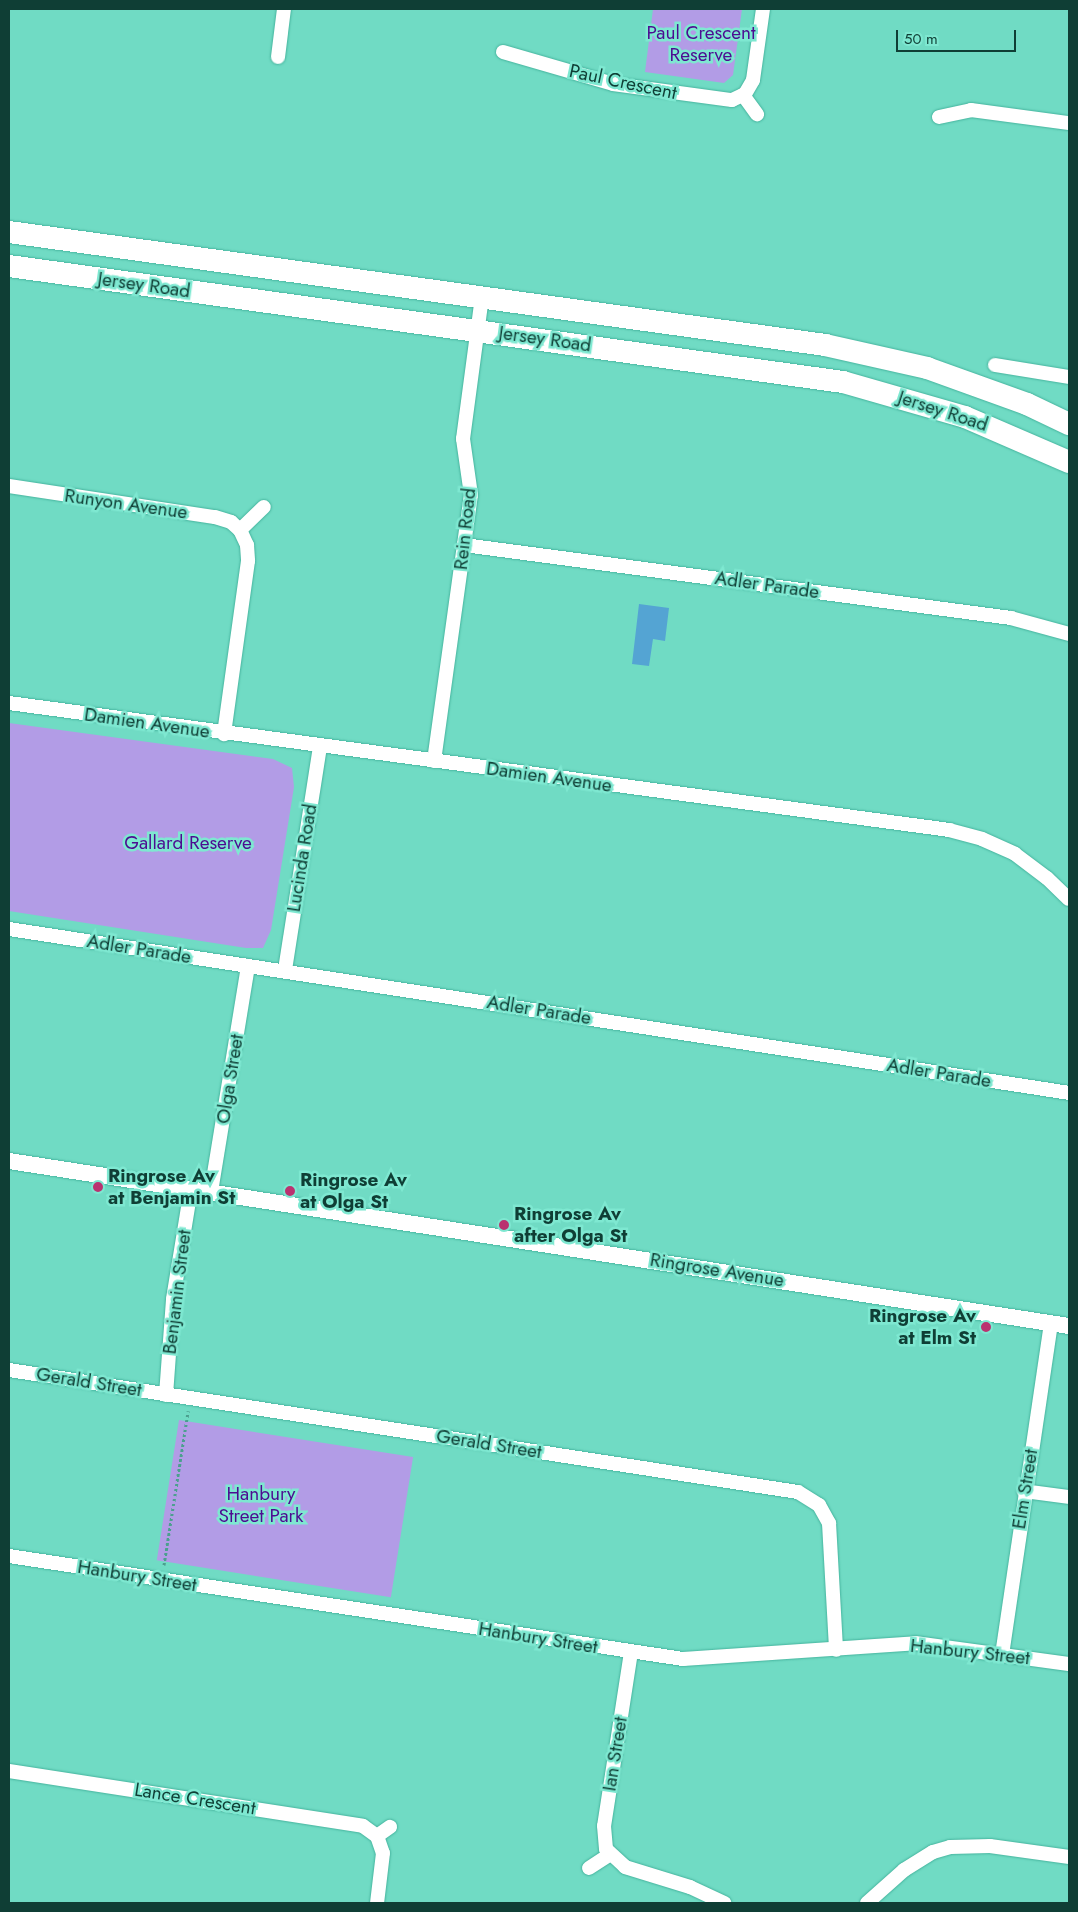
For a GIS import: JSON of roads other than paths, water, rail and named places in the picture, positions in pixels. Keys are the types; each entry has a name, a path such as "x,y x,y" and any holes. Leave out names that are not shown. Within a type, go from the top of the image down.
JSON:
{"highway":[{"name":"Jersey Road","path":"9,232 482,297 880,355 965,380 1069,424"},
{"name":"Jersey Road","path":"9,266 477,330 864,386 994,427 1069,462"}],"street":[{"path":"278,57 284,9"},
{"path":"757,114 743,95 753,80 762,9"},
{"name":"Paul Crescent","path":"503,52 613,84 724,100 743,95"},
{"path":"939,117 971,110 1069,123"},
{"name":"Rein Road","path":"434,761 471,484 462,439 482,297"},
{"path":"995,365 1069,377"},
{"name":"Runyon Avenue","path":"9,486 216,517 231,522 240,530"},
{"path":"224,734 248,562 247,545 240,530 264,507"},
{"name":"Adler Parade","path":"464,544 1011,618 1069,634"},
{"name":"Damien Avenue","path":"9,703 320,747 949,830 982,839 1015,854 1048,878 1069,899"},
{"name":"Lucinda Road","path":"285,970 320,747"},
{"name":"Adler Parade","path":"9,929 285,970 1069,1094"},
{"name":"Olga Street","path":"211,1192 248,966"},
{"name":"Ringrose Avenue","path":"9,1161 1069,1326"},
{"name":"Benjamin Street","path":"166,1394 172,1299 191,1189"},
{"name":"Elm Street","path":"1002,1655 1024,1490 1051,1323"},
{"name":"Gerald Street","path":"9,1370 798,1492 819,1505 829,1523 836,1650"},
{"path":"1024,1490 1069,1498"},
{"name":"Hanbury Street","path":"9,1556 631,1652 702,1660 915,1643 1069,1664"},
{"name":"Ian Street","path":"609,1855 604,1842 604,1826 631,1652"},
{"name":"Lance Crescent","path":"9,1771 358,1824 377,1836"},
{"path":"377,1903 383,1860 377,1836 390,1827"},
{"path":"867,1903 904,1870 933,1852 950,1847 990,1846 1069,1857"},
{"path":"589,1868 609,1855 624,1867 682,1885 725,1903"}],"place":[{"name":"Ringrose Av at Benjamin St","path":"98,1187"},
{"name":"Ringrose Av at Olga St","path":"290,1191"},
{"name":"Ringrose Av after Olga St","path":"504,1225"},
{"name":"Ringrose Av at Elm St","path":"986,1327"}],"park label":[{"name":"Paul Crescent Reserve","path":"701,44"},
{"name":"Gallard Reserve","path":"188,843"},
{"name":"Hanbury Street Park","path":"261,1505"}]}
